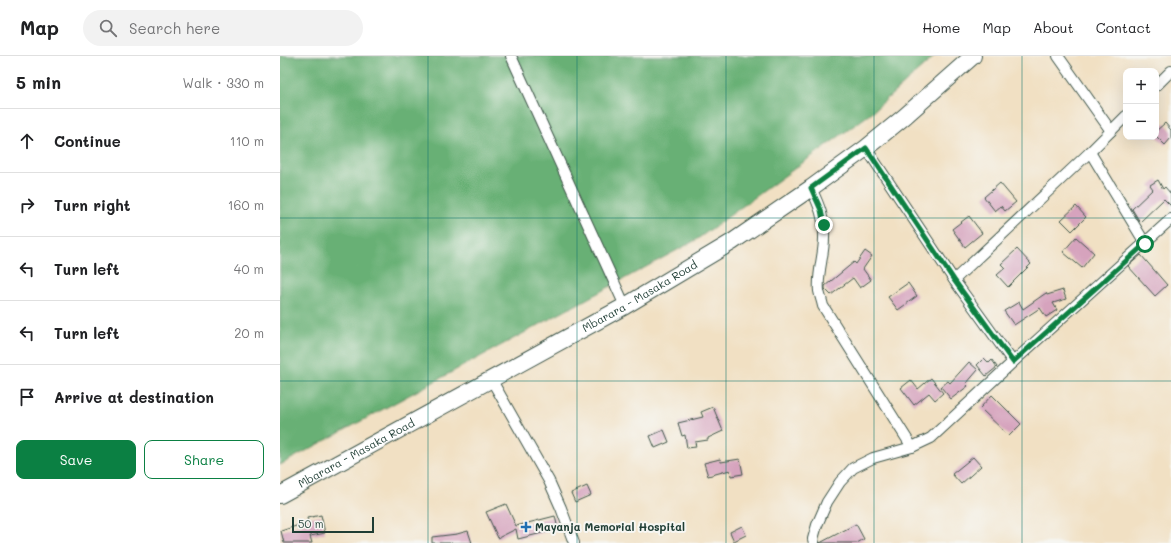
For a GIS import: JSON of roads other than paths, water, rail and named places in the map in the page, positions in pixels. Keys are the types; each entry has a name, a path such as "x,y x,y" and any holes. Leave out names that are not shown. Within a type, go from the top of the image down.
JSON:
{"main road":[{"name":"Mbarara - Masaka Road","path":"280,495 625,306 732,242 866,148 973,56"}],"street":[{"path":"510,56 625,306"},
{"path":"1058,56 1111,131"},
{"path":"1159,83 1171,71"},
{"path":"954,280 1123,119"},
{"path":"866,148 954,280 1013,362"},
{"path":"1090,152 1145,244"},
{"path":"811,188 821,210 824,225 819,291 824,306 912,447"},
{"path":"814,543 817,525 827,502 840,482 853,468 873,458 912,447 932,438 1013,362 1171,219"},
{"path":"491,379 549,481 574,543"}],"place":[{"name":"Mayanja Memorial Hospital","path":"526,527"}]}
